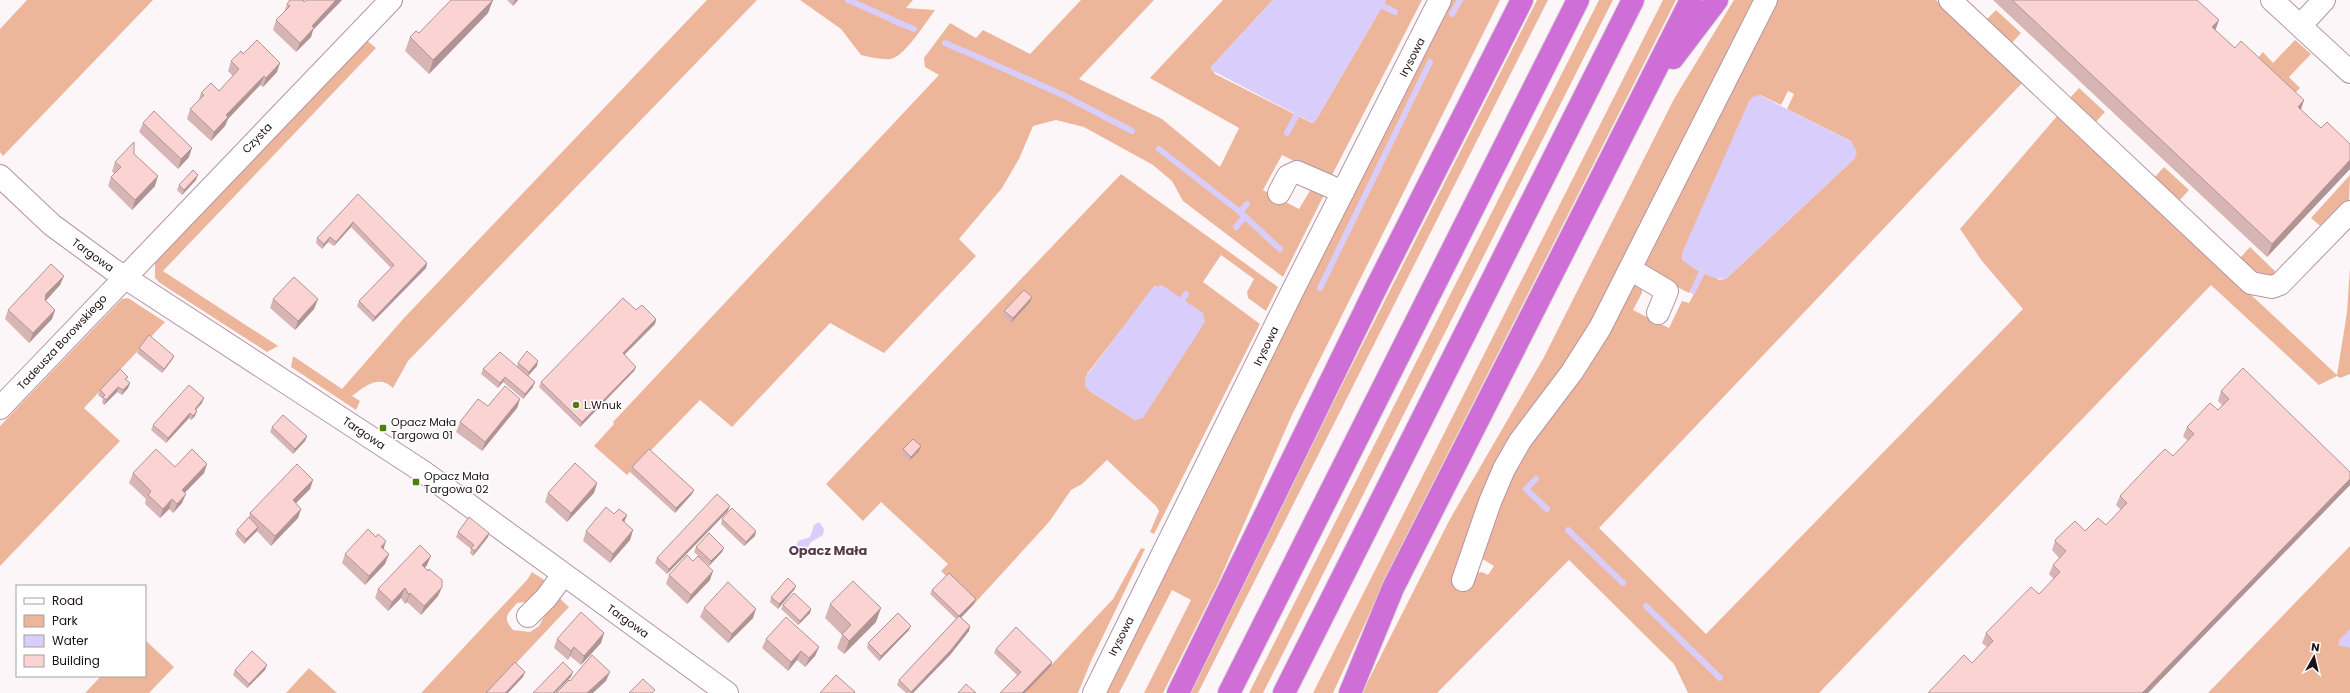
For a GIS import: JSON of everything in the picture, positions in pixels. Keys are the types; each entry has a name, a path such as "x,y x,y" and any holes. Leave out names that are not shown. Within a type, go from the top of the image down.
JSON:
{"highway":[{"path":"1178,693 1376,288 1522,0"},
{"path":"1229,693 1578,0"},
{"path":"1284,693 1633,0"},
{"path":"1350,693 1393,588 1691,0"},
{"path":"1638,104 1717,0"}],"street":[{"name":"Czysta","path":"124,276 391,0"},
{"name":"Irysowa","path":"1094,693 1440,0"},
{"path":"1463,580 1490,502 1504,469 1520,441 1572,372 1600,328 1766,0"},
{"path":"1950,0 2251,283 2272,287 2280,284 2350,212"},
{"path":"2272,0 2350,72"},
{"path":"2300,26 2324,0"},
{"path":"1279,193 1288,176 1297,172 1343,192"},
{"name":"Targowa","path":"0,176 52,225 124,276 422,471 727,693"},
{"path":"1630,269 1668,291 1658,313"},
{"name":"Tadeusza Borowskiego","path":"0,408 124,276"},
{"path":"528,616 546,598 563,574"}],"green space":[{"path":"27,0 153,0 3,156 0,152 0,29"},
{"path":"707,0 757,0 408,361 393,388 383,382 367,385 352,396 360,401 356,410 291,367 293,356 342,389 404,318"},
{"path":"800,0 913,0 906,8 935,10 903,52 897,57 883,59 861,55 841,29"},
{"path":"1081,0 1154,0 1079,79 1162,119 1220,167 1239,128 1150,78 1223,0 1273,0 1211,67 1215,74 1312,123 1316,120 1386,0 1422,0 1330,179 1282,155 1263,190 1299,209 1311,189 1326,191 1283,277 1183,201 1172,181 1153,165 1084,127 1056,120 1033,126 1019,159 1002,188 959,239 976,256 884,353 830,323 732,427 700,400 627,475 594,446 614,424 613,422 939,75 925,67 924,58 950,23 976,38 983,30 1030,54"},
{"path":"1451,0 1500,0 1292,415 1218,583 1163,693 1144,693 1191,600 1172,590 1119,693 1105,693 1188,523"},
{"path":"1537,0 1548,0 1198,693 1186,693"},
{"path":"1599,0 1613,0 1263,693 1249,693"},
{"path":"1663,0 1676,0 1397,554 1333,693 1313,693"},
{"path":"1734,0 1760,0 1605,304 1508,448 1476,573 1482,572 1488,575 1494,566 1481,558 1501,488 1631,280 1642,285 1642,293 1633,310 1669,328 1682,301 1689,303 1705,273 1720,280 1727,278 1855,158 1851,141 1787,109 1794,94 1788,91 1781,105 1760,95 1693,268 1700,271 1689,293 1640,268 1775,0 1936,0 2000,63 2023,82 1599,528 1706,634 2023,309 1982,261 1960,229 2058,115 2337,375 2347,312 2350,267 2350,374 2340,378 2337,376 2319,385 2211,285 1819,693 1688,693 1674,664 1569,560 1437,693 1362,693 1450,519 1544,357 1674,99"},
{"path":"1996,10 2021,33 2010,45 1985,21"},
{"path":"365,39 376,48 163,271 278,346 267,352 160,283 155,278 155,261"},
{"path":"2295,40 2311,54 2289,77 2300,88 2294,94 2257,59 2263,52 2273,63"},
{"path":"2079,88 2105,112 2095,123 2069,99"},
{"path":"2164,167 2189,190 2178,202 2153,179"},
{"path":"1121,174 1278,287 1266,311 1248,298 1247,292 1254,279 1221,255 1203,282 1260,324 1154,534 1150,532 1159,511 1156,506 1107,460 1082,484 1071,490 1049,522 974,604 941,571 948,564 881,502 863,521 826,484","holes":["1155,286 1203,313 1135,420 1088,390 1087,374"]},
{"path":"2350,175 2349,203 2325,230 2311,218"},
{"path":"2250,247 2279,275 2261,279 2239,259"},
{"path":"128,298 165,322 84,408 120,441 0,566 0,426 122,299"},
{"path":"2350,546 2350,693 2208,693"},
{"path":"1141,548 1145,549 1092,659 1078,693 1025,693 1113,599"},
{"path":"532,572 549,583 532,601 517,603 508,613 507,619 513,630 530,632 539,626 556,595 569,607 488,693 421,693 527,580"},
{"path":"146,641 174,667 149,693 85,693 100,677 146,677"},
{"path":"309,668 337,693 286,693"}],"water":[{"path":"1273,0 1386,0 1313,123 1211,70 1211,67"},
{"path":"1759,95 1851,141 1857,152 1855,158 1727,278 1716,278 1703,274 1682,260 1682,253 1749,101 1753,97"},
{"path":"1162,285 1203,313 1205,322 1143,418 1135,420 1088,390 1085,386 1085,378 1152,288"},
{"path":"819,522 824,529 823,535 811,542 805,552 799,552 796,547 798,541 810,537 814,525"},
{"path":"2350,629 2350,648 2338,645 2340,639"}],"building":[{"path":"290,0 303,0 304,2 306,0 336,0 312,26 314,28 300,43 276,20 290,6 287,4"},
{"path":"451,0 493,0 433,60 410,37 416,31 419,33"},
{"path":"2012,0 2197,0 2219,20 2212,27 2235,48 2241,41 2304,100 2298,107 2321,128 2327,122 2350,144 2350,160 2272,244"},
{"path":"257,40 280,63 266,78 264,76 226,115 228,117 214,132 190,109 204,95 201,93 211,83 219,91 239,69 231,61 241,51 243,54"},
{"path":"154,111 192,148 181,159 143,123"},
{"path":"134,142 134,154 158,176 135,200 111,177 121,167 115,162"},
{"path":"193,170 198,175 184,190 179,185"},
{"path":"358,194 427,263 375,317 359,301 394,265 353,222 336,242 330,237 324,244 317,238"},
{"path":"51,264 64,276 46,294 45,300 55,310 33,333 8,310"},
{"path":"294,277 318,299 298,321 273,299"},
{"path":"1024,290 1032,297 1013,318 1004,311"},
{"path":"623,298 636,310 642,305 656,319 623,353 636,367 582,422 541,382"},
{"path":"149,335 174,356 164,369 139,348"},
{"path":"527,351 538,361 529,372 518,363"},
{"path":"500,352 535,382 525,394 505,377 500,383 483,369"},
{"path":"2243,368 2350,472 2350,479 2142,693 1928,693 1964,655 1972,663 1993,641 1986,633 2031,587 2039,594 2060,572 2053,565 2066,551 2055,541 2056,539 2075,521 2085,531 2098,518 2106,525 2127,503 2120,496 2154,460 2165,449 2173,456 2194,434 2187,427 2210,403 2218,410 2229,399 2221,391"},
{"path":"120,369 128,377 125,379 130,383 123,390 118,387 106,400 103,397 105,395 100,390"},
{"path":"189,385 204,398 195,409 197,411 193,416 190,413 168,438 153,425"},
{"path":"505,386 520,399 485,442 460,422 478,399 488,406"},
{"path":"283,415 307,436 295,449 272,427"},
{"path":"913,439 921,446 911,457 903,449"},
{"path":"156,449 175,467 192,449 207,464 182,490 186,494 177,504 172,499 163,509 148,495 151,491 133,473"},
{"path":"649,449 694,490 676,508 632,467"},
{"path":"575,463 597,483 571,513 548,493"},
{"path":"297,464 313,480 293,500 301,509 275,536 250,513"},
{"path":"717,494 730,506 669,569 657,558"},
{"path":"606,507 614,514 619,509 627,515 622,520 633,530 613,554 586,531"},
{"path":"732,508 756,531 746,542 722,519"},
{"path":"249,517 258,527 246,539 237,530"},
{"path":"469,517 489,533 475,551 471,548 474,545 458,532"},
{"path":"368,529 376,537 378,534 386,541 381,547 389,554 369,576 345,554"},
{"path":"709,533 724,548 711,561 696,547"},
{"path":"420,545 431,556 422,565 442,580 442,587 424,606 410,593 409,595 405,588 392,602 378,589"},
{"path":"687,555 693,561 698,556 713,571 691,595 669,575"},
{"path":"949,573 976,599 959,616 932,590"},
{"path":"788,578 796,586 779,604 771,597"},
{"path":"853,581 881,608 849,641 842,634 851,625 830,604"},
{"path":"728,582 756,609 732,634 704,608"},
{"path":"794,593 811,609 800,621 783,605"},
{"path":"581,612 604,633 584,656 574,647 571,651 557,639"},
{"path":"898,613 911,626 881,656 868,643"},
{"path":"959,616 970,626 951,650 911,692 899,680"},
{"path":"786,617 819,647 809,658 801,651 791,662 766,639"},
{"path":"1016,627 1052,662 1022,693 1000,693 1021,672 996,649"},
{"path":"252,651 267,665 249,684 235,670"},
{"path":"592,655 610,672 587,693 556,693 569,680 570,681"},
{"path":"515,662 525,672 505,693 486,693"},
{"path":"563,662 573,672 553,693 533,693"},
{"path":"836,675 855,692 820,693"},
{"path":"643,679 655,690 652,693 629,693"},
{"path":"966,684 976,693 958,693"}],"waterway":[{"path":"848,0 893,20"},
{"path":"1452,14 1460,0"},
{"path":"1383,6 1395,12"},
{"path":"894,21 914,29"},
{"path":"945,43 963,51"},
{"path":"964,51 1063,95 1132,131"},
{"path":"1320,288 1430,62"},
{"path":"1287,133 1296,116"},
{"path":"1159,149 1240,212 1280,249"},
{"path":"1240,212 1247,204"},
{"path":"1236,227 1245,216"},
{"path":"1693,291 1702,272"},
{"path":"1182,300 1186,294"},
{"path":"1536,479 1526,489 1547,509"},
{"path":"1568,530 1623,583"},
{"path":"1646,606 1720,678"}],"place":[{"name":"L.Wnuk","path":"576,405"},
{"name":"Opacz Mała Targowa 01","path":"383,428"},
{"name":"Opacz Mała Targowa 02","path":"416,482"}],"district":[{"name":"Opacz Mała","path":"828,550"}]}
